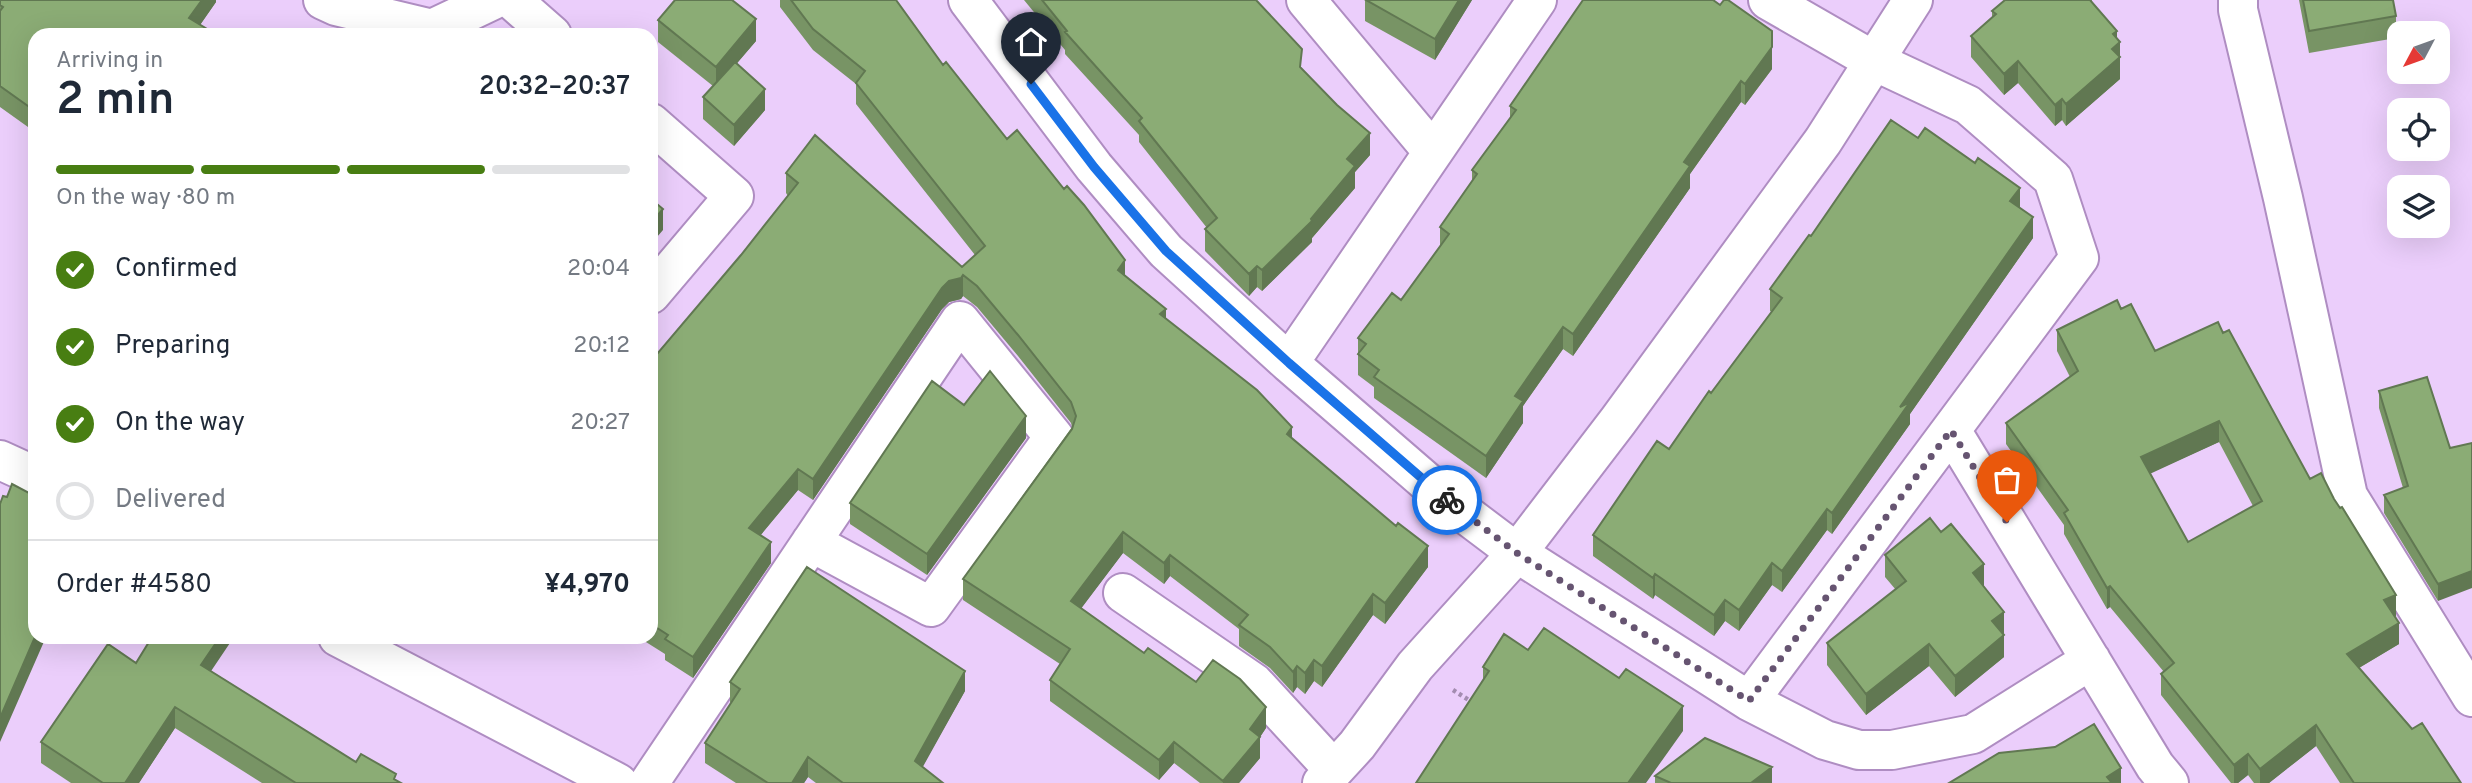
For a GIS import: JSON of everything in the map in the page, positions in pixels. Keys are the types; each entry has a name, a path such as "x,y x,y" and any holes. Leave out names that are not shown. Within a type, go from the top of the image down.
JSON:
{"street":[{"path":"323,0 416,28"},
{"path":"438,28 493,0"},
{"path":"512,0 544,28"},
{"path":"968,0 1094,167 1166,251 1289,363 1452,504 1517,553 1749,701 1825,740 1859,750 1892,750 1973,734 2091,660"},
{"path":"1306,0 1433,152"},
{"path":"1289,363 1537,0"},
{"path":"1749,701 2079,258 2053,179 1968,105 1874,61 1769,0"},
{"path":"1123,593 1254,683 1328,777 1357,746 1415,666 1517,553 1747,248 1824,141 1913,0"},
{"path":"2238,0 2238,10 2283,198 2348,496 2472,697"},
{"path":"658,129 734,196 658,286"},
{"path":"649,783 811,542 960,321 1054,437 931,607 811,542"},
{"path":"1951,430 2155,766 2168,783"},
{"path":"0,460 28,473"},
{"path":"351,644 618,783"}],"path":[{"path":"1415,666 1483,708"}],"building":[{"path":"0,0 202,0 189,18 205,28 28,28 28,106 0,86 0,11 3,7"},
{"path":"675,0 732,0 756,19 716,67 658,20"},
{"path":"791,0 896,0 943,65 946,62 1007,139 1017,130 1064,189 1067,186 1084,205 1125,260 1118,270 1166,309 1160,314 1257,390 1292,427 1287,434 1396,526 1398,523 1428,546 1385,603 1373,594 1322,666 1314,660 1305,673 1297,666 1293,672 1270,647 1239,625 1248,615 1170,555 1164,563 1123,532 1071,601 1144,653 1148,648 1196,682 1213,660 1240,679 1266,707 1250,729 1260,737 1223,781 1174,742 1159,760 1050,680 1070,649 963,579 1072,429 1076,416 1071,402 1018,335 977,286 963,275 949,281 942,288 813,479 798,469 749,528 771,542 693,657 665,639 668,635 658,629 658,353 798,183 786,173 815,135 962,267 985,246 856,83 865,71 813,29"},
{"path":"1042,0 1256,0 1302,49 1300,67 1337,105 1370,133 1347,159 1355,166 1312,221 1262,270 1257,266 1249,274 1205,229 1217,218 1139,121 1142,118 1065,32 1067,31"},
{"path":"1366,0 1459,0 1435,39"},
{"path":"1583,0 1713,0 1720,5 1724,0 1728,0 1772,31 1772,47 1745,84 1741,81 1684,162 1690,166 1573,334 1563,327 1515,396 1523,401 1486,456 1374,377 1379,370 1358,354 1366,344 1358,338 1392,293 1401,300 1449,234 1440,227 1477,174 1472,170 1516,110 1510,106"},
{"path":"2005,0 2090,0 2117,31 2113,34 2120,42 2112,49 2120,57 2066,104 2062,99 2055,105 2018,61 2004,74 1971,36 1996,14 1992,11"},
{"path":"2303,0 2393,0 2396,16 2309,31"},
{"path":"735,62 765,89 734,125 703,97"},
{"path":"1891,120 1918,138 1925,128 1975,163 1978,158 2020,188 2010,201 2033,217 1900,407 1910,402 1832,513 1827,509 1782,571 1772,563 1739,610 1725,600 1714,615 1655,574 1653,578 1593,535 1657,441 1669,449 1709,391 1711,393 1782,298 1770,289 1809,235 1811,236"},
{"path":"2117,300 2121,309 2131,304 2155,351 2218,322 2223,333 2229,330 2310,479 2321,473 2334,499 2340,508 2342,507 2396,595 2384,600 2399,623 2347,654 2412,729 2422,723 2461,783 2354,783 2316,725 2260,769 2248,754 2234,765 2161,674 2174,663 2110,586 2107,588 2064,513 2068,510 2006,423 2078,371 2057,330","holes":["2219,421 2262,501 2188,542 2141,457"]},
{"path":"990,371 1026,416 927,554 850,503 932,381 964,405"},
{"path":"2427,377 2450,448 2472,443 2472,571 2438,584 2384,495 2408,486 2379,391"},
{"path":"12,484 28,492 28,644 32,644 0,718 0,504 3,496 7,497"},
{"path":"1930,518 1941,532 1951,524 1984,564 1973,573 2004,612 1992,621 2004,635 1955,676 1929,644 1866,694 1827,643 1906,581 1885,555"},
{"path":"807,567 965,671 915,761 943,783 843,783 808,757 792,783 768,783 705,743 740,689 730,682"},
{"path":"1544,628 1619,678 1626,669 1683,706 1628,783 1416,783 1489,671 1483,667 1504,634 1528,650"},
{"path":"108,644 136,663 148,644 215,644 201,665 356,762 361,754 396,774 394,779 401,783 296,783 175,707 125,783 103,783 41,742"},
{"path":"2094,724 2121,768 2107,777 2112,783 1949,783 1999,753 2055,747"},
{"path":"1705,738 1772,767 1751,783 1671,783 1655,776"}],"way so far":[{"path":"1447,500 1517,553 1749,701 1951,430 2007,522"}],"route":[{"path":"1031,84 1094,167 1166,251 1335,404 1447,500"}]}
